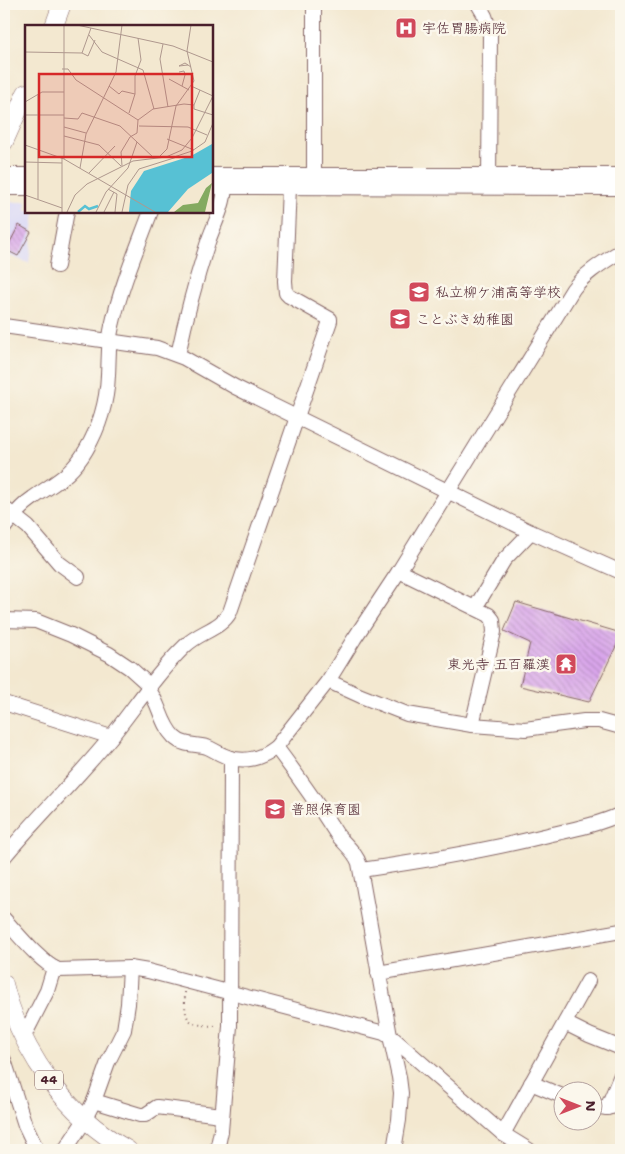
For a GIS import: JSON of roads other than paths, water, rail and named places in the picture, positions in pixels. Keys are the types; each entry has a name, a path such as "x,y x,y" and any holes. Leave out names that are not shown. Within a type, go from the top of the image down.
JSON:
{"main road":[{"path":"54,25 62,4"},
{"path":"4,142 25,95"},
{"name":"44","path":"5,994 24,1038 53,1085 70,1106 84,1119 128,1150"}],"street":[{"path":"314,4 314,181"},
{"path":"478,4 486,16 490,31 489,181"},
{"path":"489,181 621,174"},
{"path":"4,175 25,175"},
{"path":"212,175 314,181 489,181 621,188"},
{"path":"178,355 203,260 225,200 218,187 289,187 314,181"},
{"path":"4,856 111,737 149,688 186,645 202,633 220,624 230,612 330,321 330,318 292,299 286,292 289,187"},
{"path":"4,188 25,188"},
{"path":"57,266 67,212"},
{"path":"4,528 9,511 53,486 85,452 92,438 103,409 108,388 111,328 128,273 151,212"},
{"path":"4,620 36,621 71,635 109,654 130,668 149,688 163,722 177,739 185,743 205,747 231,758 251,759 267,754 276,747 328,681 399,571 580,280 621,251"},
{"path":"4,326 156,348 178,355 235,387 531,532 621,572"},
{"path":"9,511 28,527 59,563 78,576"},
{"path":"475,608 504,560 531,532"},
{"path":"399,571 489,615 493,620 494,626 472,725"},
{"path":"328,681 407,714 472,725 525,729 584,721 599,721 621,727"},
{"path":"4,703 111,737"},
{"path":"276,747 307,788 336,834 355,856 361,870 378,973 399,1077 401,1094 394,1150"},
{"path":"217,1150 230,1026 231,758"},
{"path":"361,870 432,860 502,847 588,826 621,814"},
{"path":"4,919 54,968 62,970 130,968 186,980 378,1031 390,1036 503,1134 529,1150"},
{"path":"378,973 621,931"},
{"path":"24,1038 45,996 54,968"},
{"path":"65,1150 94,1102 108,1062 125,1025 130,968"},
{"path":"503,1134 588,981"},
{"path":"565,1023 621,1048"},
{"path":"4,1060 25,1125 37,1150"},
{"path":"614,1107 621,1075"},
{"path":"531,1083 552,1092"},
{"path":"94,1102 140,1115 145,1115 158,1107 222,1115"}],"place":[{"name":"宇佐胃腸病院","path":"406,28"},
{"name":"私立柳ケ浦高等学校","path":"419,292"},
{"name":"ことぶき幼稚園","path":"400,319"},
{"name":"東光寺 五百羅漢","path":"566,664"},
{"name":"普照保育園","path":"275,809"}]}
